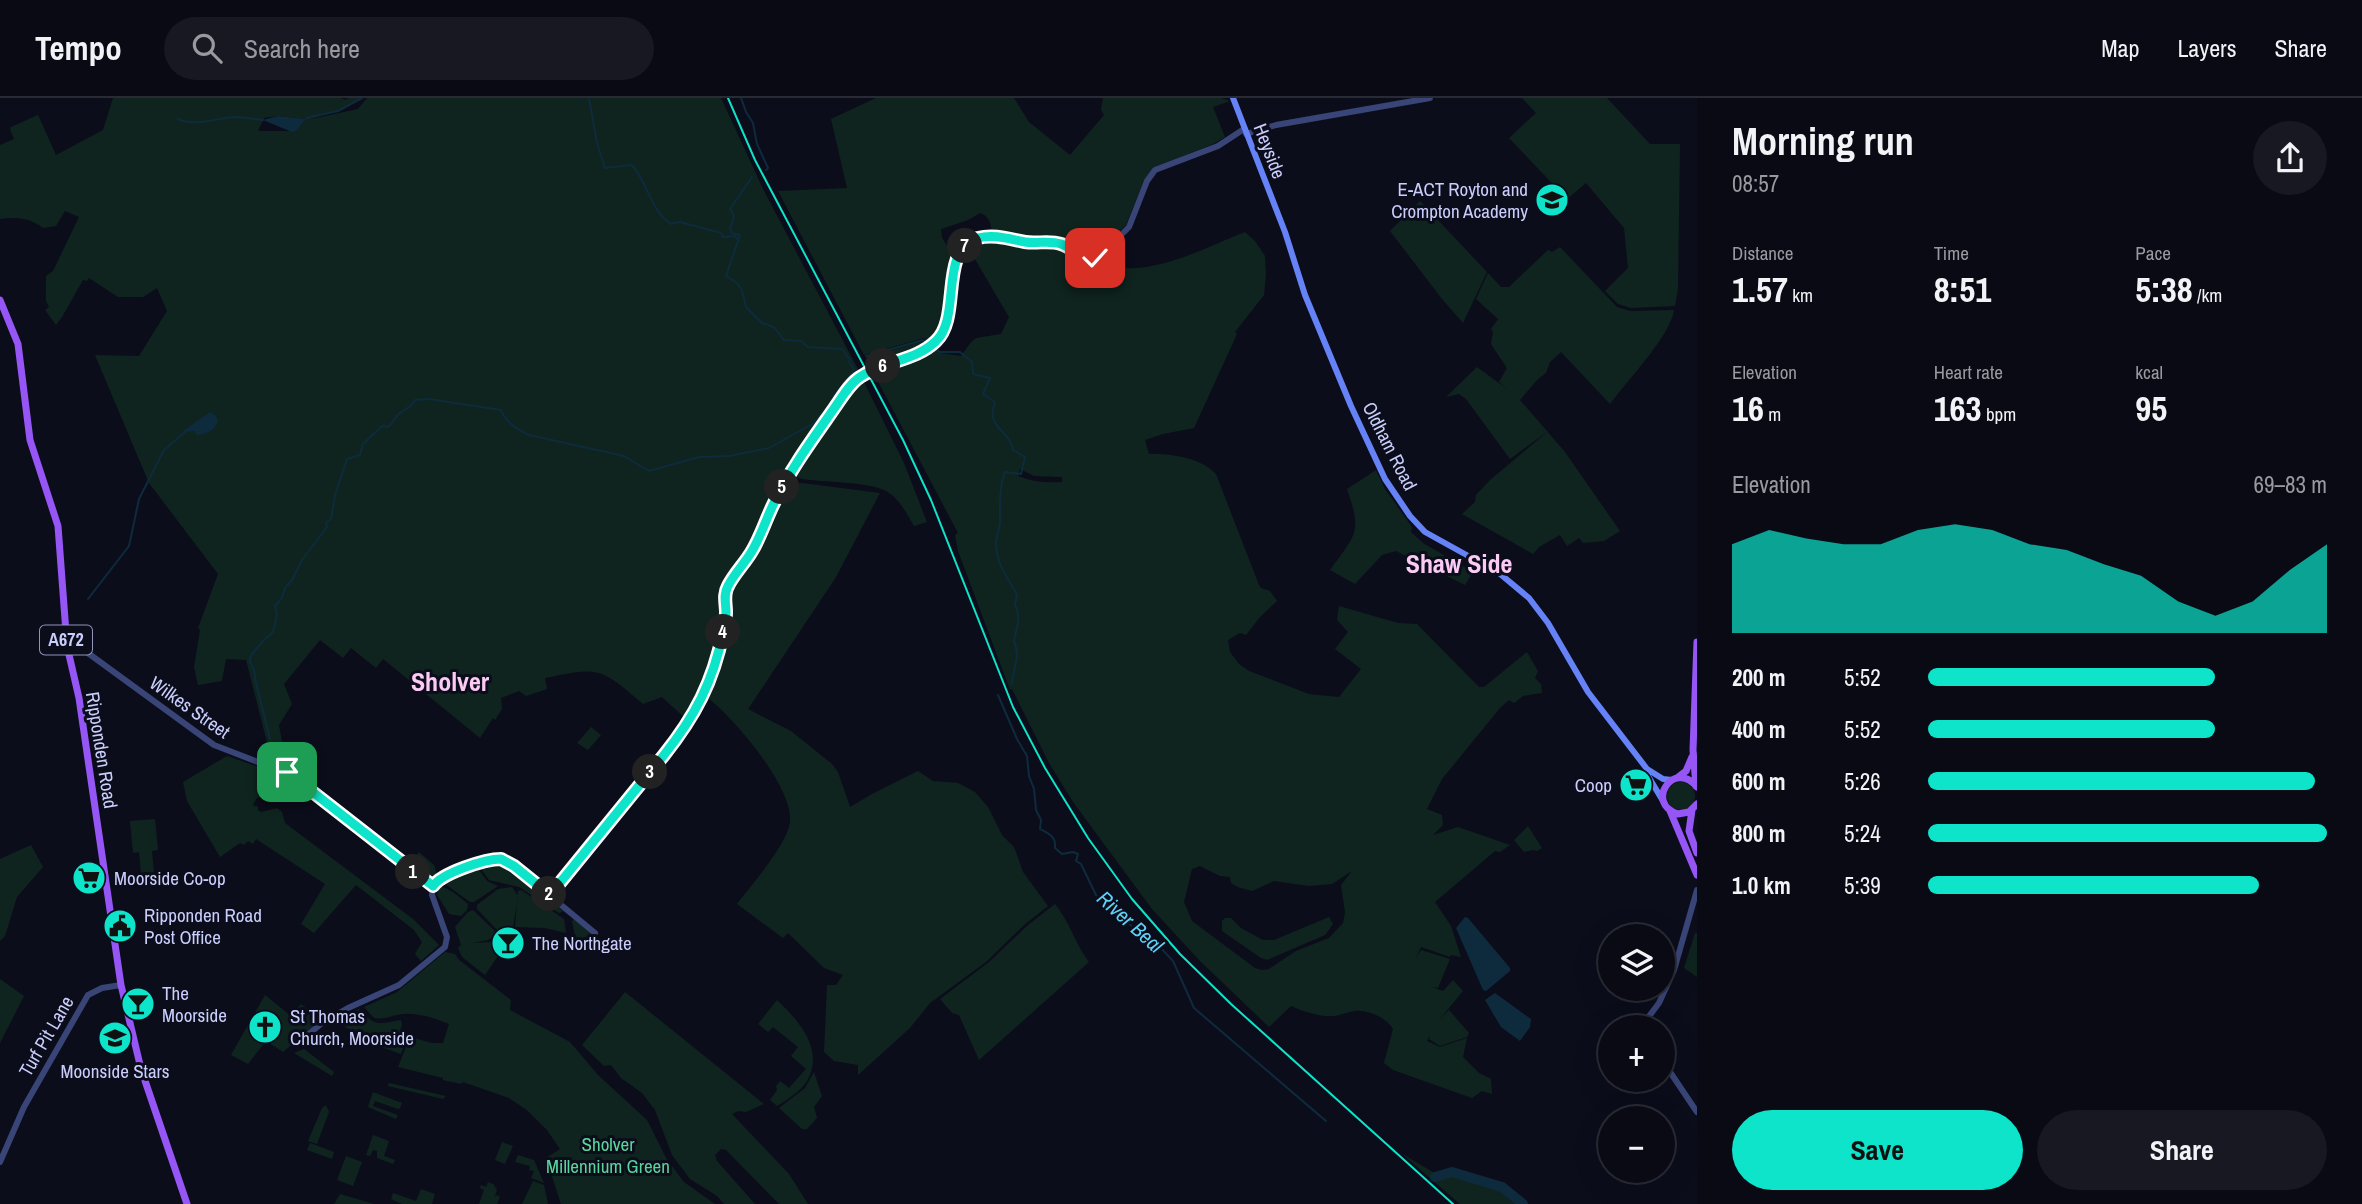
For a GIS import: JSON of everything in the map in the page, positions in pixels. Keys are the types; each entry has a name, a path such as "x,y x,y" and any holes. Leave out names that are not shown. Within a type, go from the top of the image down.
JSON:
{"main road":[{"name":"Heyside","path":"1233,98 1278,216"},
{"name":"Oldham Road","path":"1278,216 1330,357 1385,479 1403,506 1425,532 1499,573 1529,598 1548,624 1588,692 1647,769 1663,779 1674,779"},
{"name":"Ripponden Road","path":"0,300 18,344 30,440 58,526 67,646 81,712 121,985 141,1069 187,1204"},
{"path":"1697,642 1693,750 1697,786"},
{"path":"1693,750 1688,768 1663,791 1667,807 1697,875"},
{"name":"Oldham Road","path":"1647,769 1648,776 1667,807"},
{"path":"1674,779 1686,778 1697,786"},
{"path":"1667,807 1682,814 1695,807"},
{"path":"1695,807 1689,825 1697,853"}],"street":[{"path":"550,895 664,755 703,697 718,655 727,614 727,587 752,552 788,477 823,425 860,377 919,352 941,336 945,327 957,258 968,243 992,236 1026,242 1049,241 1062,244 1088,258 1098,258 1129,227 1147,181 1155,170 1210,150 1245,132 1430,98"},
{"name":"Wilkes Street","path":"67,646 81,648 214,745 294,776 422,880 433,886"},
{"path":"303,1039 322,1023 348,1008 399,985 445,947 447,937 432,895 433,886 443,877 477,864 501,859 514,866 596,933"},
{"path":"1650,1015 1670,981 1694,910 1697,890"},
{"name":"Turf Pit Lane","path":"0,1162 24,1107 88,995 102,988 121,985"},
{"path":"1675,1079 1697,1112"}],"green space":[{"path":"113,98 362,98 338,111 311,119 358,109 367,98 721,98 763,189 860,373 828,413 783,480 750,551 722,592 723,623 709,680 687,720 662,697 643,704 618,683 589,671 545,678 547,689 526,696 519,691 501,698 502,709 480,738 383,659 376,668 351,648 343,658 320,640 284,684 292,704 279,725 284,753 268,746 246,660 226,659 222,681 198,685 194,667 200,630 198,628 218,574 149,483 95,355 139,356 167,311 157,288 143,297 118,297 89,278 87,281 83,280 56,325 45,310 49,307 46,301 46,276 53,271 79,217 65,211 56,226 43,228 22,219 0,219 0,145 14,139 11,127 38,115 56,155 103,130","holes":["278,116 306,119 296,131 258,131 264,118"]},
{"path":"876,98 1014,98 1029,122 1070,155 1104,115 1101,110 1103,98 1221,98 1230,101 1213,107 1225,137 1153,169 1143,183 1126,225 1096,254 1087,254 1053,236 1034,240 992,231 990,222 980,213 941,229 942,238 950,250 957,251 941,330 929,344 924,338 864,355 778,191 847,188 831,119"},
{"path":"1522,98 1607,98 1650,144 1680,144 1678,288 1675,306 1631,308 1618,304 1605,291 1628,268 1624,228 1586,183 1567,199 1509,138 1536,113"},
{"path":"1420,201 1487,272 1463,323 1390,231"},
{"path":"1245,232 1265,256 1264,295 1235,332 1237,334 1194,428 1145,440 1149,454 1185,458 1203,464 1216,474 1259,585 1270,591 1277,601 1246,635 1240,633 1228,640 1230,652 1239,664 1249,671 1309,694 1339,697 1361,669 1335,649 1348,632 1337,620 1339,606 1398,623 1417,624 1479,687 1484,687 1527,652 1538,671 1535,678 1541,684 1542,693 1523,696 1514,703 1509,700 1500,708 1442,779 1427,809 1442,815 1443,825 1433,835 1458,827 1510,845 1500,852 1495,851 1435,902 1451,926 1461,957 1450,957 1421,947 1416,958 1421,950 1450,959 1438,988 1432,987 1443,991 1453,980 1463,991 1440,1019 1449,1010 1469,1033 1467,1037 1440,1046 1429,1039 1430,1035 1427,1041 1440,1047 1467,1038 1463,1057 1479,1073 1491,1079 1492,1094 1482,1091 1472,1098 1393,1070 1384,1063 1393,1029 1382,1018 1371,1013 1355,1011 1323,1016 1291,1006 1269,1027 1200,961 1152,909 1073,802 1049,763 1012,689 1010,690 958,551 955,535 958,533 874,374 931,349 961,356 976,338 1001,334 1009,317 969,249 984,242 1001,242 1020,247 1062,248 1091,266 1109,267 1112,271 1118,271 1122,268 1169,262","holes":["1020,469 1034,476 1062,477 1062,482 1040,482 1024,478 1018,476","1200,866 1220,876 1230,877 1231,883 1252,891 1274,881 1309,886 1332,884 1352,871 1341,885 1345,912 1343,923 1329,938 1296,951 1269,969 1255,968 1192,921 1184,902 1192,869"]},
{"path":"1560,247 1617,307 1630,311 1674,310 1657,345 1610,404 1561,352 1550,362 1546,373 1520,400 1565,452 1620,531 1604,541 1583,543 1579,538 1567,546 1560,535 1539,547 1533,554 1462,514 1475,502 1476,495 1489,481 1547,432 1510,459 1466,399 1459,394 1446,397 1477,367 1507,389 1499,382 1507,368 1491,344 1491,329 1498,319 1476,299 1488,273 1501,287 1509,287 1548,250 1552,252"},
{"path":"920,342 926,345 871,368 866,357"},
{"path":"863,380 904,463 927,522 914,526 895,498 879,488 802,479 794,475 838,410"},
{"path":"1376,470 1385,489 1412,527 1411,532 1423,543 1473,572 1465,585 1396,551 1382,555 1355,584 1330,570 1354,532 1354,515 1347,489"},
{"path":"793,484 880,493 836,577 748,709 791,731 832,764 838,772 850,807 918,771 933,781 958,783 975,792 988,807 1002,835 1014,847 1023,872 1048,906 986,962 930,1003 910,1028 858,1075 858,1065 834,1061 824,1052 827,985 836,985 843,975 824,968 788,933 783,938 737,904 783,842 790,822 789,808 783,791 760,755 732,721 708,698 723,659 730,622 729,602 732,589 759,549 775,511 788,489"},
{"path":"591,727 601,735 588,750 577,743"},
{"path":"227,756 285,776 285,779 276,775 268,779 267,786 262,791 264,792 260,793 263,795 257,798 253,805 261,812 277,808 282,812 285,823 413,919 439,945 421,961 415,954 422,942 414,930 356,885 314,933 301,924 325,884 256,839 253,844 248,841 244,845 240,843 220,857 187,801 183,782"},
{"path":"1681,782 1691,786 1695,796 1691,806 1681,810 1671,806 1667,796 1671,786"},
{"path":"155,819 158,850 152,851 154,873 141,874 139,852 133,853 130,821"},
{"path":"1528,826 1542,848 1537,851 1524,852 1514,840"},
{"path":"31,845 43,867 17,897 5,936 0,941 0,859"},
{"path":"419,852 434,865 437,875 426,876 410,863"},
{"path":"494,862 503,864 521,875 563,911 559,913 519,887 489,880 479,866"},
{"path":"477,867 487,881 498,886 474,902 470,902 441,881"},
{"path":"439,885 468,904 467,910 461,916 449,914 437,895"},
{"path":"512,887 518,896 513,928 501,934 477,909 477,905 498,889"},
{"path":"521,890 564,919 566,933 545,928 515,927 518,891"},
{"path":"1055,904 1089,962 979,1060 959,1015 952,1013 940,999 989,962"},
{"path":"473,910 498,934 488,940 472,943 491,942 498,956 485,975 462,957 458,948 461,945 455,927"},
{"path":"1329,917 1333,924 1325,935 1267,960 1222,931 1222,921 1231,918 1241,928 1263,940 1274,940"},
{"path":"575,919 591,933 588,943 580,944 576,940 572,921"},
{"path":"1697,933 1697,977 1684,968"},
{"name":"Sholver Millennium Green","path":"445,952 455,954 511,1000 510,1010 570,1042 598,1075 647,1120 666,1158 684,1182 715,1204 561,1204 546,1158 560,1149 547,1130 528,1111 509,1098 463,1082 461,1084 443,1080 398,1067 410,1037 443,1043 449,1024 415,1014 374,1018 364,1007 397,992"},
{"path":"0,979 24,996 0,1043"},
{"path":"625,992 764,1104 746,1112 738,1111 732,1114 789,1174 808,1204 779,1204 726,1150 721,1149 715,1155 717,1161 755,1204 724,1204 717,1196 690,1179 672,1155 655,1110 642,1093 621,1078 611,1065 604,1066 582,1045"},
{"path":"265,995 291,1016 301,1004 321,1020 283,1052 266,1041 248,1064 231,1055"},
{"path":"777,1000 807,1036 813,1058 812,1069 804,1085 777,1106 770,1100 777,1090 776,1086 780,1081 789,1088 806,1069 791,1056 798,1047 773,1027 768,1032 758,1024"},
{"path":"359,1009 377,1023 401,1020 400,1031 408,1035 401,1054 370,1043 335,1020"},
{"path":"304,1049 334,1072 332,1076 294,1053"},
{"path":"814,1072 822,1096 814,1107 817,1118 807,1129 802,1129 779,1108 805,1088"},
{"path":"389,1083 446,1096 443,1099 388,1086"},
{"path":"373,1092 402,1103 398,1109 375,1101 373,1106 398,1115 396,1119 368,1107"},
{"path":"326,1105 329,1112 317,1144 308,1141 322,1108"},
{"path":"373,1135 389,1141 384,1156 395,1160 393,1164 377,1158 377,1151 373,1150 370,1156 366,1155"},
{"path":"502,1142 513,1146 505,1164 495,1160"},
{"path":"310,1143 334,1152 332,1159 307,1150"},
{"path":"1401,1153 1436,1174 1458,1174 1482,1180 1522,1204 1460,1204"},
{"path":"518,1155 534,1160 544,1183 531,1178 534,1171 529,1170 530,1166 515,1162"},
{"path":"346,1156 362,1162 353,1186 337,1180"},
{"path":"533,1181 544,1185 548,1204 522,1204"},
{"path":"488,1182 497,1190 494,1198 496,1195 500,1197 497,1204 479,1204 484,1190 480,1188 481,1185 486,1187"},
{"path":"421,1189 435,1194 432,1204 402,1204 391,1199 393,1193 416,1201"},
{"path":"340,1194 374,1204 334,1204"}],"water":[{"path":"278,116 306,119 292,132 263,120"},
{"path":"210,412 216,416 218,422 212,430 197,435 194,431 183,431"},
{"path":"1465,917 1510,968 1510,971 1486,991 1483,990 1456,928"},
{"path":"1495,993 1531,1019 1530,1027 1520,1041 1501,1027 1485,1000"}],"waterway":[{"path":"306,118 338,111 362,98"},
{"path":"589,98 597,143 605,168 632,165 658,211 671,224 680,222 721,233 723,237 735,236 737,239"},
{"name":"River Beal","path":"741,98 753,123 757,144 768,168 766,170"},
{"path":"178,119 192,122 235,117 263,120"},
{"name":"River Beal","path":"752,177 730,209 734,216 730,229 732,233 740,235 726,276 742,290 746,307 762,323 774,327 784,340 801,341 808,347 842,349 850,360"},
{"name":"River Beal","path":"866,356 923,340 926,343"},
{"name":"River Beal","path":"933,349 940,352 960,352 972,362 973,374 990,378 983,394 995,402 993,418 1008,437 1013,450 1025,457 1021,474 1005,472 996,543 1000,564 1017,594 1015,605 1018,619 1014,641 1017,657 1012,684"},
{"path":"826,410 854,369 849,362"},
{"path":"270,739 250,658 273,632 277,615 275,606 302,560 331,519 335,495 347,459 360,455 363,444 382,426 388,427 415,400 429,399 501,410 509,422 529,435 624,456 649,471 699,457 729,456 769,448 814,423 822,414"},
{"path":"88,599 129,546 139,499 164,450 185,432"},
{"name":"River Beal","path":"998,695 1027,756 1036,810 1041,820 1040,829 1051,836 1055,848 1062,854 1078,854 1076,861 1081,864 1096,895 1107,908 1159,946 1173,961 1194,1008 1326,1121"},
{"name":"River Beal","path":"1435,1177 1452,1172 1502,1187 1523,1204"}],"tram line":[{"path":"728,98 755,160 903,440 931,500 1013,707 1045,768 1088,838 1132,899 1180,954 1231,1004 1453,1204"}],"place":[{"name":"E-ACT Royton and Crompton Academy","path":"1552,200"},
{"name":"Coop","path":"1636,785"},
{"name":"Moorside Co-op","path":"89,878"},
{"name":"Ripponden Road Post Office","path":"120,926"},
{"name":"The Northgate","path":"508,943"},
{"name":"The Moorside","path":"138,1004"},
{"name":"St Thomas Church, Moorside","path":"265,1027"},
{"name":"Moonside Stars","path":"115,1038"}],"district":[{"name":"Shaw Side","path":"1459,564"},
{"name":"Sholver","path":"450,682"}],"route":[{"path":"287,772 433,886 443,877 477,864 501,859 508,861 550,895 664,755 703,697 718,655 727,614 727,587 752,552 773,503 804,451 854,382 919,352 935,343 941,336 945,327 957,258 964,247 973,240 992,236 1026,242 1054,242 1085,257 1095,258"}]}
